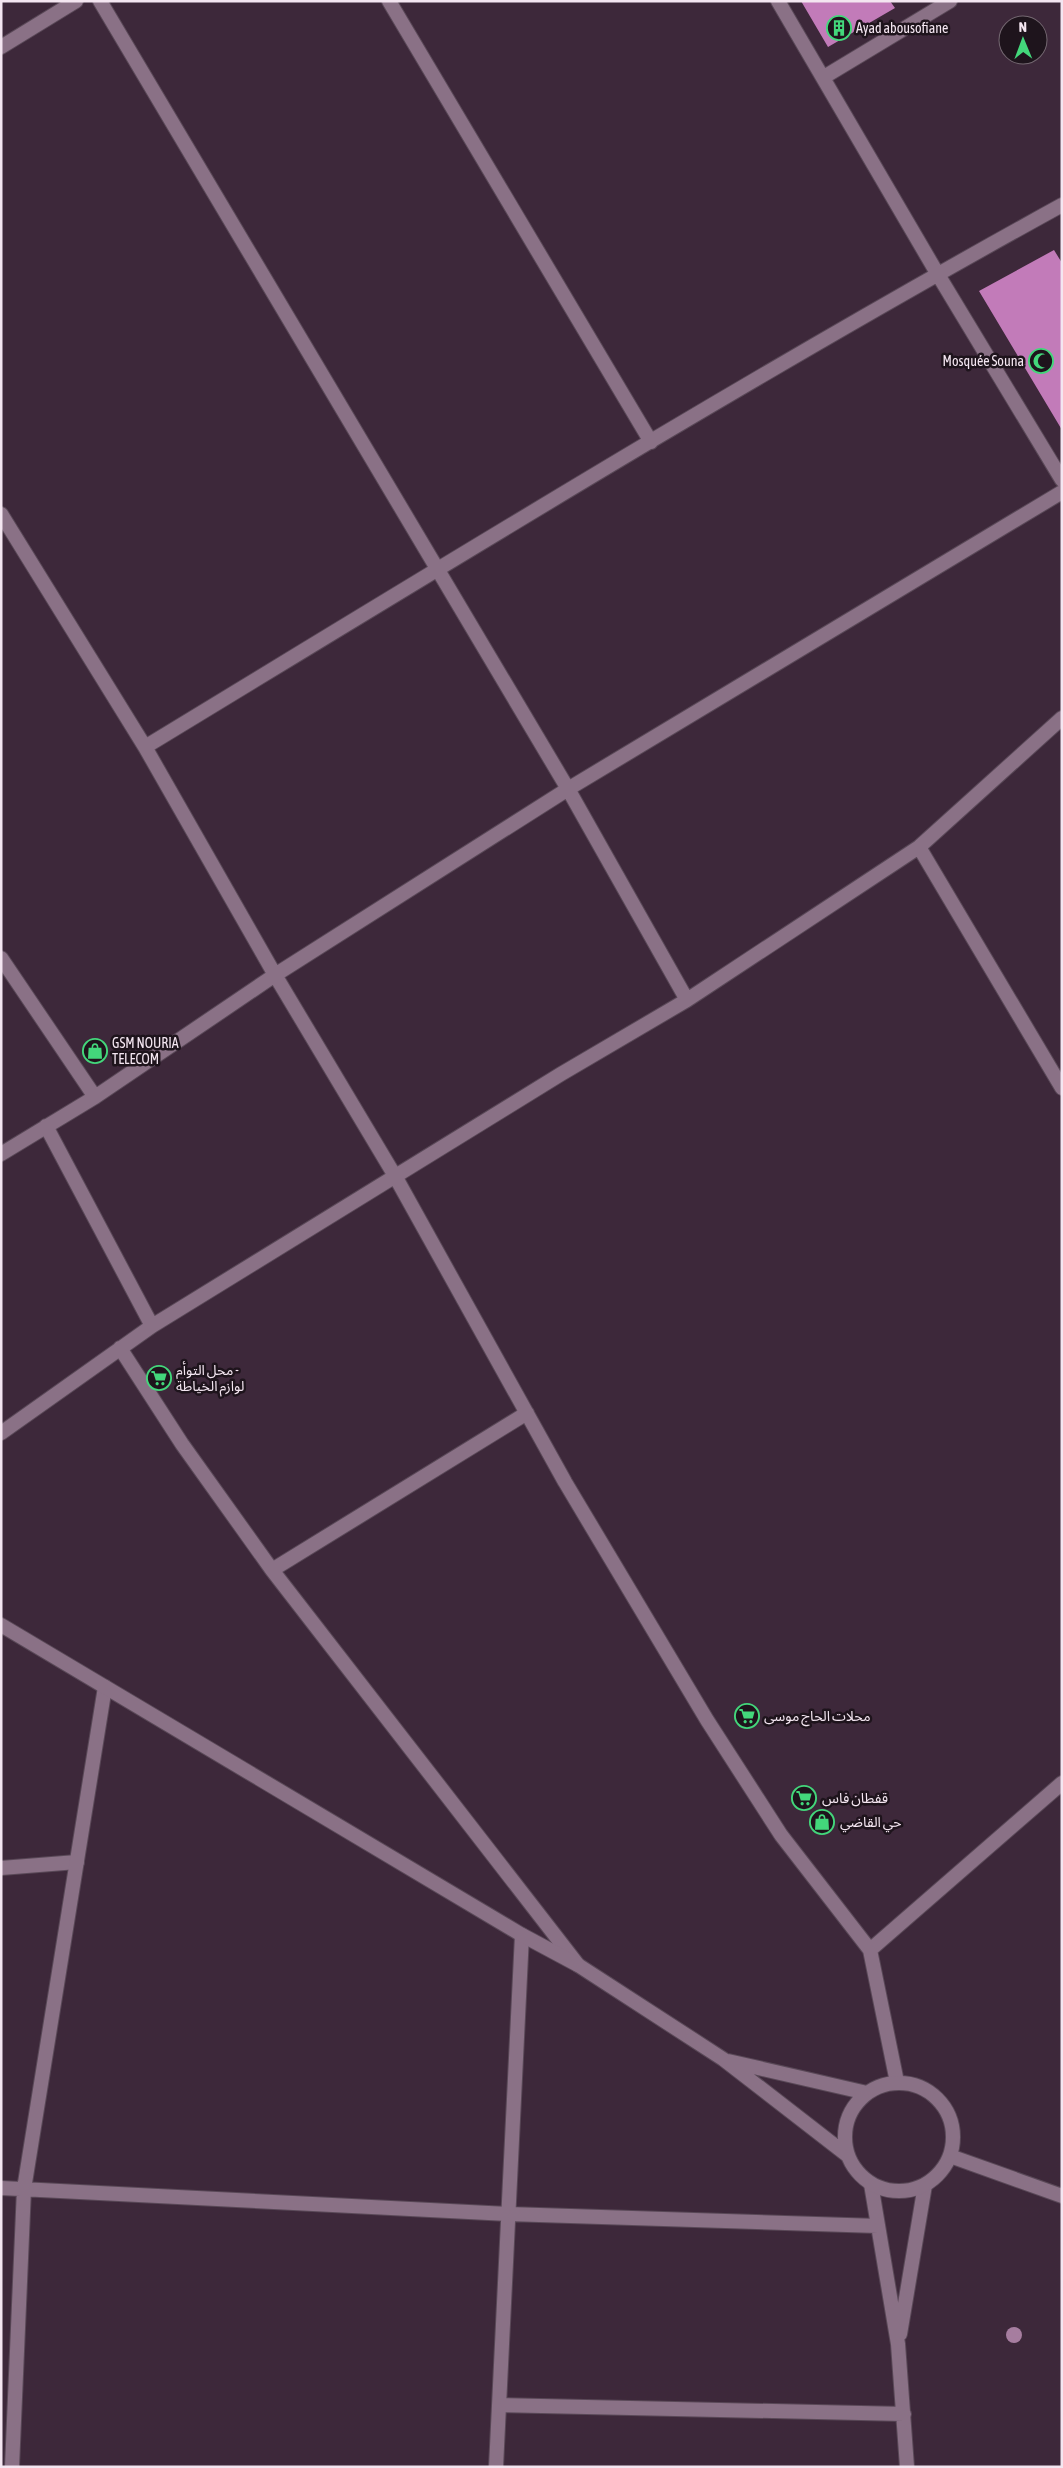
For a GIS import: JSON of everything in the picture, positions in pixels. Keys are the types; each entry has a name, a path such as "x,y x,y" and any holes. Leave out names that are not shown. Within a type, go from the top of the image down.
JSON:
{"street":[{"path":"1,47 76,1"},
{"path":"100,1 568,789 687,1000"},
{"path":"389,1 651,442"},
{"path":"778,1 937,273 1062,480"},
{"path":"824,77 950,1"},
{"path":"145,747 651,442 937,273 1062,205"},
{"path":"1,1154 95,1097 275,975 568,789 1062,492"},
{"path":"1,514 145,747 275,975 395,1176 570,1490 713,1729 781,1835 870,1950 897,2082"},
{"path":"1,1433 152,1326 561,1074 687,1000 919,848 1062,718"},
{"path":"919,848 1062,1088"},
{"path":"1,958 95,1097"},
{"path":"46,1126 152,1326"},
{"path":"120,1348 182,1444 272,1570 578,1965"},
{"path":"272,1570 527,1413"},
{"path":"1,1626 522,1935 578,1965 723,2060 847,2155 857,2171 871,2184 889,2190 908,2190 925,2185 940,2173 950,2156 954,2139 951,2122 944,2105 931,2093 915,2085 897,2082 881,2086 867,2093 856,2104 848,2117 845,2136 847,2155"},
{"path":"12,2467 24,2189 106,1688"},
{"path":"870,1950 1062,1783"},
{"path":"1,1868 77,1862"},
{"path":"496,2467 522,1935"},
{"path":"723,2060 867,2093"},
{"path":"950,2156 1062,2196"},
{"path":"871,2184 898,2344 908,2467"},
{"path":"898,2344 925,2185"},
{"path":"1,2188 508,2214 878,2226"},
{"path":"499,2406 904,2414"}],"building":[{"name":"Ayad abousofiane","path":"801,1 890,1 895,8 828,47"},
{"name":"Mosquée Souna","path":"1054,250 1062,263 1062,430 979,291"}],"place":[{"name":"Ayad abousofiane","path":"839,28"},
{"name":"Mosquée Souna","path":"1041,361"},
{"name":"GSM NOURIA TELECOM","path":"95,1051"},
{"name":"محل التوأم - لوازم الخياطة","path":"159,1378"},
{"name":"محلات الحاج موسى","path":"747,1716"},
{"name":"قفطان فاس","path":"804,1798"},
{"name":"حي القاضي","path":"822,1822"}]}
